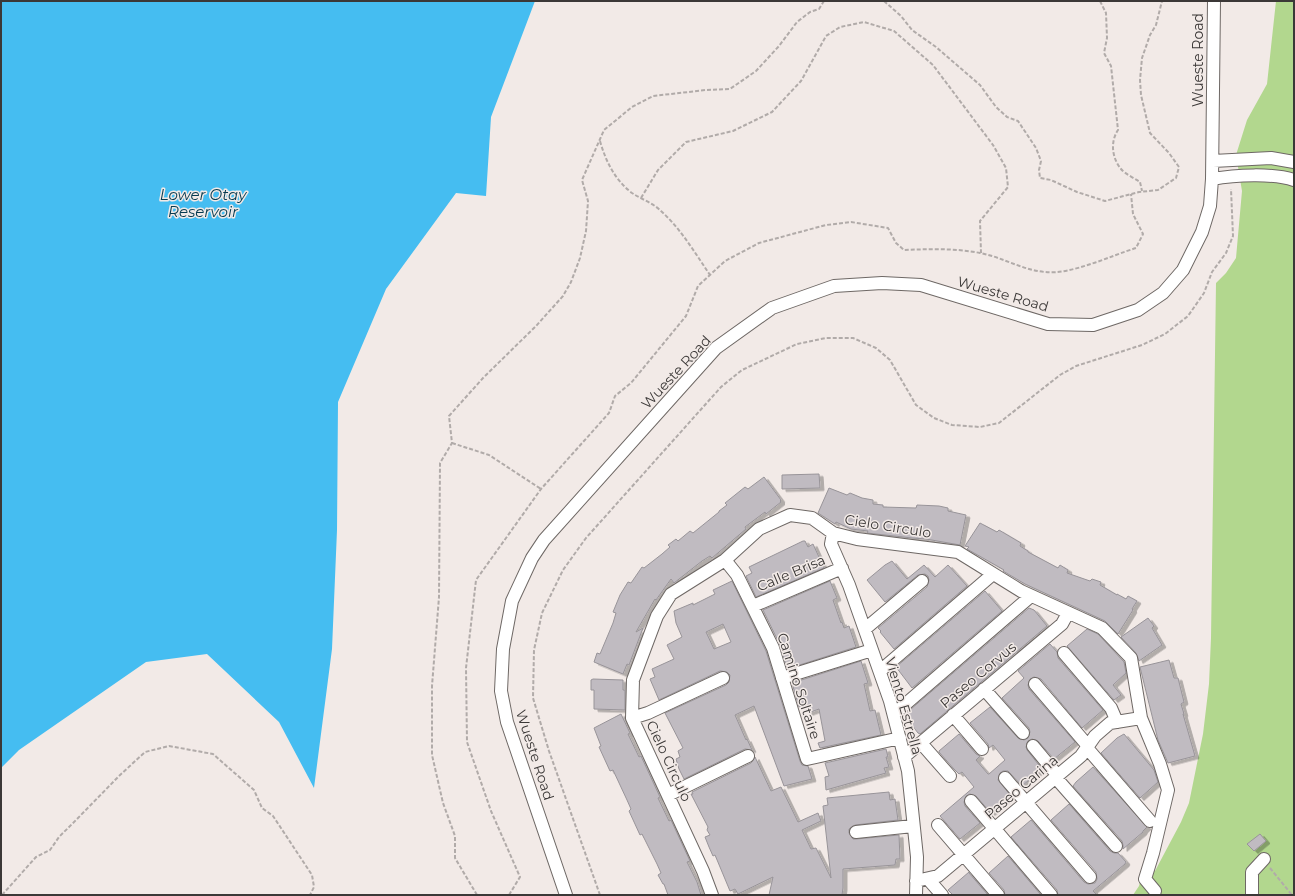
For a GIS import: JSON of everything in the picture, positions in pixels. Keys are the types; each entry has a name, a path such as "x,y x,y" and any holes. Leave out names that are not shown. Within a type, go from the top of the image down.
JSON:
{"street":[{"name":"Wueste Road","path":"566,895 507,722 501,691 503,649 512,601 532,558 544,540 716,348 772,308 834,286 882,282 920,285 1048,324 1093,325 1138,310 1163,293 1183,270 1202,232 1210,206 1213,161 1214,1"},
{"path":"1213,161 1271,158 1294,162"},
{"path":"1212,179 1238,176 1294,180"},
{"name":"Cielo Circulo","path":"712,895 703,871 632,718 633,680 657,616 671,594 725,560 759,529 790,515 812,518 833,533 856,539 958,552 1021,592 1102,628 1131,658 1141,718 1160,764 1168,790 1153,853 1145,879 1155,892"},
{"name":"Viento Estrella","path":"833,533 831,544 842,568 880,671 894,714 908,771 913,826 922,880 916,895"},
{"name":"Camino Soltaire","path":"725,560 737,575 773,648 807,759 900,738"},
{"name":"Calle Brisa","path":"753,606 842,568"},
{"path":"880,671 993,574"},
{"path":"865,629 922,581"},
{"path":"894,714 1031,596"},
{"name":"Paseo Corvus","path":"904,757 1062,624 1068,613"},
{"path":"782,678 872,650"},
{"path":"1064,653 1111,708 1117,722"},
{"path":"632,718 648,713 723,678"},
{"path":"1034,684 1150,821"},
{"path":"984,689 1023,733"},
{"path":"953,715 982,749"},
{"name":"Paseo Carina","path":"922,880 938,876 1026,803 1081,756 1095,736 1110,723 1141,718"},
{"path":"921,743 950,776"},
{"path":"1033,746 1057,777 1116,846"},
{"path":"668,795 748,756"},
{"path":"1005,778 1090,878"},
{"path":"971,801 1051,895"},
{"path":"938,825 998,895"},
{"path":"856,832 913,826"},
{"path":"1252,895 1252,872 1264,859"},
{"path":"922,880 942,895"}],"path":[{"path":"477,895 455,858 455,836 443,803 432,755 432,686 439,597 440,463 452,444 449,416 483,378 557,302 571,282 580,258 586,230 588,201 582,180 604,130 632,107 653,96 730,89 756,71 779,46 797,22 810,12 820,9 824,1"},
{"path":"884,1 901,16 912,30 936,47 980,85 996,108 1007,117 1018,121 1036,148 1041,161 1039,170 1040,178 1050,180 1077,192 1105,201 1142,191 1158,190 1176,178 1179,167 1169,153 1150,134 1141,95 1140,80 1142,58 1150,35 1156,25 1162,1"},
{"path":"1100,1 1106,13 1107,38 1104,53 1112,66 1113,93 1118,130 1113,137 1113,155 1121,170 1140,182 1142,191"},
{"path":"641,198 658,170 686,142 733,131 772,112 801,81 826,36 840,27 864,22 894,31 933,65 993,145 1006,168 1008,187 980,221 981,253"},
{"path":"600,141 613,173 632,192 660,210 678,228 710,275"},
{"path":"600,895 549,751 533,698 534,650 542,613 562,570 586,538 721,387 742,370 797,344 826,338 853,338 876,348 890,360 916,405 934,418 952,425 980,427 999,423 1060,375 1076,366 1142,345 1165,334 1188,316 1204,293 1212,272 1226,253 1233,236 1231,186"},
{"path":"509,895 520,877 492,811 467,742 466,668 476,580 541,489 608,413 615,396 631,383 686,316 698,286 725,261 759,243 826,225 851,222 888,228 896,243 904,250 942,249 981,253 1022,267 1045,272 1074,269 1136,248 1143,234 1133,214 1132,194"},
{"path":"452,444 489,455 541,489"},
{"path":"2,895 36,857 50,850 78,818 145,752 170,746 213,754 254,790 262,808 272,816 312,875 314,887 310,895"},
{"path":"1264,859 1292,895"}],"green space":[{"path":"1276,1 1294,1 1294,895 1133,895 1139,886 1144,867 1155,871 1181,822 1189,803 1203,734 1209,684 1211,638 1216,283 1226,273 1236,258 1242,191 1236,155 1247,120 1267,84"}],"water":[{"name":"Lower Otay Reservoir","path":"1,1 535,1 491,117 486,196 456,193 386,289 338,402 337,530 332,649 314,788 279,722 207,654 146,662 19,750 1,768"}],"building":[{"path":"819,474 820,488 782,489 782,475"},
{"path":"764,477 781,502 766,514 765,512 745,527 746,529 712,558 710,556 702,561 674,583 671,579 656,600 655,599 636,632 643,628 629,665 627,664 623,674 594,662 597,653 600,654 613,623 616,613 613,612 620,595 628,582 631,583 642,567 644,568 670,547 668,545 676,539 678,541 690,531 693,533 727,505 725,503 745,487 748,489"},
{"path":"829,488 847,495 850,493 862,498 873,500 873,504 883,505 883,507 916,508 917,505 939,506 948,508 948,511 966,515 960,545 926,539 867,533 868,531 851,529 836,522 835,524 818,513"},
{"path":"980,523 997,532 999,530 1021,543 1020,546 1028,552 1058,568 1060,565 1068,570 1067,573 1090,581 1092,579 1101,582 1100,585 1117,595 1126,599 1128,596 1137,601 1118,634 1105,621 1025,584 967,549 969,547 965,546"},
{"path":"805,541 808,547 813,544 824,568 756,597 746,576 752,573 749,567"},
{"path":"892,561 907,579 924,565 935,577 948,565 967,586 894,649 878,628 927,587 929,580 928,576 925,574 918,575 885,602 867,580"},
{"path":"732,581 766,651 800,761 802,765 808,766 812,779 784,786 754,706 735,715 752,750 745,749 684,779 676,759 680,757 678,751 683,748 665,713 726,685 729,682 730,675 727,672 720,671 659,700 650,679 655,677 652,669 674,659 667,645 682,637 676,623 674,611 693,603 693,605 715,594 713,590","holes":["723,624 731,642 714,649 706,632"]},
{"path":"830,581 837,598 833,600 841,623 842,622 844,628 849,626 856,647 787,669 780,645 763,610"},
{"path":"985,591 1002,611 912,688 896,667"},
{"path":"1029,608 1034,610 1047,626 920,734 918,733 904,715"},
{"path":"1148,618 1154,626 1152,628 1162,645 1139,661 1136,653 1121,637"},
{"path":"1087,629 1098,634 1124,662 1126,673 1113,685 1121,695 1114,700 1067,646"},
{"path":"1050,644 1057,652 1058,658 1103,710 1082,728 1041,679 1034,677 1030,679 1028,685 1029,689 1075,742 1054,759 1038,741 1032,739 1028,741 1026,747 1027,750 1042,769 1022,786 1008,771 1003,771 1000,773 998,780 1011,796 991,813 976,796 970,794 966,796 964,802 965,806 980,823 960,839 940,816 974,787 962,772 959,774 939,751 959,734 976,754 980,756 976,760 989,774 1005,760 993,745 989,748 988,744 970,723 990,707 1018,738 1024,740 1028,738 1030,732 1029,728 1002,698 1024,678 1018,671"},
{"path":"1169,660 1174,678 1178,678 1184,702 1181,704 1183,714 1195,756 1168,763 1158,740 1140,667"},
{"path":"861,661 868,683 864,684 870,711 875,710 881,735 820,748 818,743 825,741 819,709 808,713 805,705 799,707 792,683"},
{"path":"591,680 623,680 623,690 625,690 625,710 594,709 594,690 591,690"},
{"path":"621,714 630,733 628,734 639,757 641,756 660,797 658,798 669,821 671,820 690,861 687,862 697,882 701,895 668,895 664,884 658,875 661,873 657,864 642,834 640,835 629,811 631,809 627,800 613,770 610,771 599,747 601,746 594,728"},
{"path":"1124,734 1154,770 1158,782 1140,798 1101,753 1117,738"},
{"path":"886,749 888,757 886,757 889,767 884,768 886,773 826,790 825,777 829,776 825,763"},
{"path":"755,757 771,791 781,787 798,822 818,813 821,821 802,830 811,849 816,848 831,878 823,806 828,805 827,798 889,792 890,800 895,799 898,820 855,825 849,829 849,833 853,839 899,835 900,859 896,859 895,865 843,869 842,895 769,895 773,877 738,894 735,889 730,891 715,855 713,856 705,837 710,835 707,830 708,827 691,794 693,794 692,792 751,763"},
{"path":"1093,767 1147,827 1123,849 1122,841 1073,786"},
{"path":"1069,804 1110,851 1118,853 1126,862 1093,891 1097,895 1058,895 1057,890 1011,837 1031,820 1084,882 1088,884 1095,883 1097,879 1096,872 1051,820"},
{"path":"1260,834 1266,841 1254,851 1247,844"},
{"path":"1008,856 1041,895 1005,895 1004,890 989,873"},
{"path":"969,872 988,895 953,895 948,890"}]}
